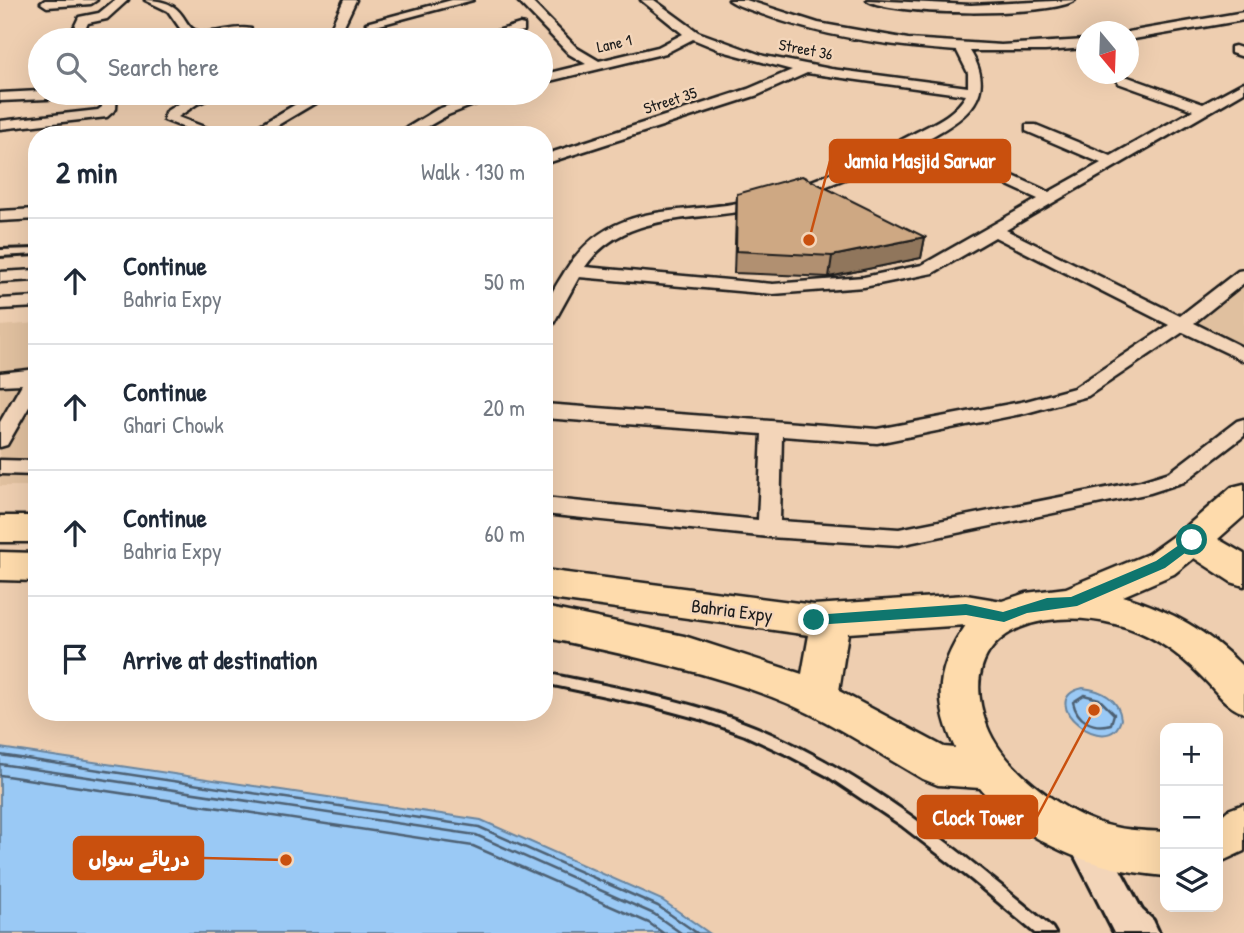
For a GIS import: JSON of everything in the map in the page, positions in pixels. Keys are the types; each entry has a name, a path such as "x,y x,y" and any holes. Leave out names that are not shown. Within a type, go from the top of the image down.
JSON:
{"main road":[{"path":"1073,602 1161,564 1244,496"},
{"path":"0,529 28,529"},
{"path":"1192,540 1244,572"},
{"path":"0,566 28,567"},
{"name":"Bahria Expy","path":"553,585 831,621 966,610 1004,617"},
{"path":"1160,854 1127,852 1084,839 1031,810 991,770 969,733 960,697 964,664 979,637 1004,617 1036,606 1073,602 1121,610 1169,629 1212,659 1244,696"},
{"path":"818,699 831,621"},
{"path":"553,624 684,652 787,685 818,699 938,766 991,770"},
{"path":"1223,839 1244,825"}],"street":[{"path":"47,3 91,0"},
{"path":"79,28 83,20 103,16 122,0"},
{"path":"151,0 172,8 186,28"},
{"path":"337,28 350,0"},
{"path":"372,23 467,0"},
{"path":"523,0 550,28"},
{"name":"Street 36","path":"647,0 674,23 693,34 746,54 805,69 972,92"},
{"path":"736,0 807,26 872,37 960,46 1020,48 1076,45"},
{"path":"873,0 984,10 1069,0"},
{"path":"1139,34 1244,16"},
{"path":"553,31 573,51 596,65"},
{"name":"Lane 1","path":"553,76 662,50 693,34"},
{"path":"553,309 575,271 599,240 629,224 761,202 836,177 950,122 968,103 975,86 975,67 960,46"},
{"name":"Street 35","path":"553,157 753,92 805,69"},
{"path":"1134,84 1204,109"},
{"path":"575,271 773,289 864,282 927,268 1244,86"},
{"path":"0,97 28,96"},
{"path":"0,125 102,114 109,109 109,105"},
{"path":"185,105 170,114 171,120 190,126"},
{"path":"266,126 304,105"},
{"path":"417,126 443,111 461,105"},
{"path":"1031,128 1112,162"},
{"path":"916,138 1049,198"},
{"path":"798,190 821,202"},
{"path":"0,216 28,214"},
{"path":"994,230 1244,355"},
{"path":"915,250 938,262"},
{"path":"0,277 28,274"},
{"path":"553,412 877,436 1026,407 1081,392 1182,324 1244,275"},
{"path":"0,304 28,302"},
{"path":"0,379 28,377"},
{"path":"0,440 28,391"},
{"path":"553,507 769,528 899,537 1142,488 1177,477 1244,426"},
{"path":"769,528 772,429"},
{"path":"0,467 28,468"},
{"path":"1084,839 1129,923 1140,933"}],"lane":[{"path":"0,253 28,251"},
{"path":"553,680 669,705 750,731 834,773 894,810 1047,933"}],"shaded area":[{"path":"1244,275 1244,352 1187,319"},
{"path":"28,324 28,486 0,486 0,326"}],"water":[{"path":"1083,688 1103,693 1117,706 1121,719 1114,731 1103,734 1090,732 1078,725 1069,715 1065,704 1069,695"},
{"path":"0,748 481,820 662,900 709,933 0,933"}],"building":[{"path":"802,176 925,237 832,256 736,251 737,194"}],"place":[{"name":"Jamia Masjid Sarwar","path":"809,240"},
{"name":"Clock Tower","path":"1094,710"},
{"name":"دریائے سواں","path":"286,860"}],"route":[{"path":"814,620 831,621 966,610 1004,617 1024,608 1047,603 1073,602 1161,564 1192,540"}]}
